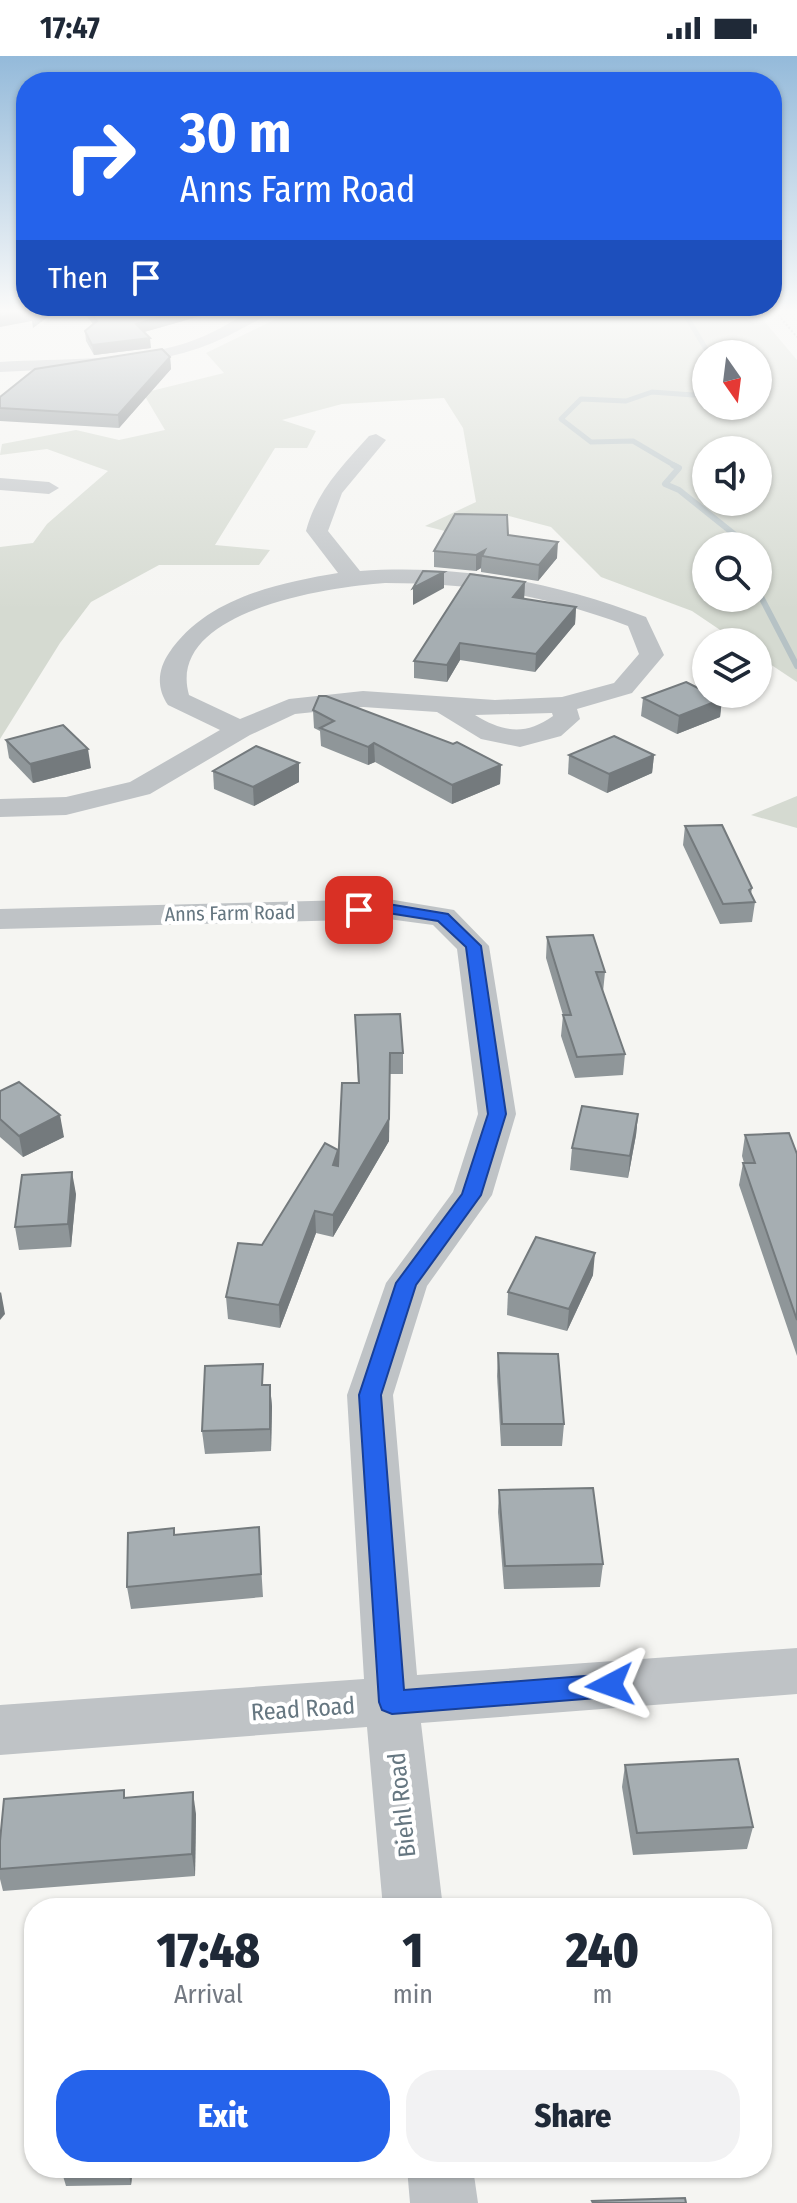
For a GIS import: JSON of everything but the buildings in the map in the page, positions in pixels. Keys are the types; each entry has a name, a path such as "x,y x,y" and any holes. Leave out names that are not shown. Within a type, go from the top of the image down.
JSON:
{"street":[{"path":"354,578 317,531 320,511 376,440"},
{"path":"0,484 49,488"},
{"path":"0,808 66,806 140,788 240,729 289,707 363,699 444,705 468,724 495,737 527,740 552,731 567,719 563,705 623,688 652,655 638,622 577,599 504,583 426,575 354,578 275,593 219,616 188,643 172,673 177,699 240,729"},
{"name":"Anns Farm Road","path":"0,919 388,909 443,917 473,946 497,1114 472,1195 407,1283 370,1395 392,1702"},
{"name":"Read Road","path":"0,1730 797,1671"},
{"name":"Biehl Road","path":"392,1702 412,1898"},
{"path":"441,2178 444,2203"}],"shaded area":[{"path":"153,409 323,409 282,420 316,431 307,448 275,448 215,545 270,550 259,565 159,565 91,602 60,643 0,739 0,547 33,543 47,524 108,471 47,449 0,455 2,444 76,430 119,440 165,430"},
{"path":"451,409 692,409 692,420 772,420 772,409 797,409 797,682 772,665 772,628 717,628 693,612 772,612 772,532 692,532 692,611 601,577 551,527 505,515 449,532 425,526 476,502 463,428"},
{"path":"797,796 797,828 751,815"}],"waterway":[{"path":"571,409 561,419 591,442 633,441 677,467"},
{"path":"673,465 677,467"},
{"path":"677,467 665,484 679,490 732,532"},
{"path":"769,612 797,666"}],"route":[{"path":"359,910 388,909 443,917 473,946 497,1114 472,1195 407,1283 370,1395 392,1702 610,1685"}]}
